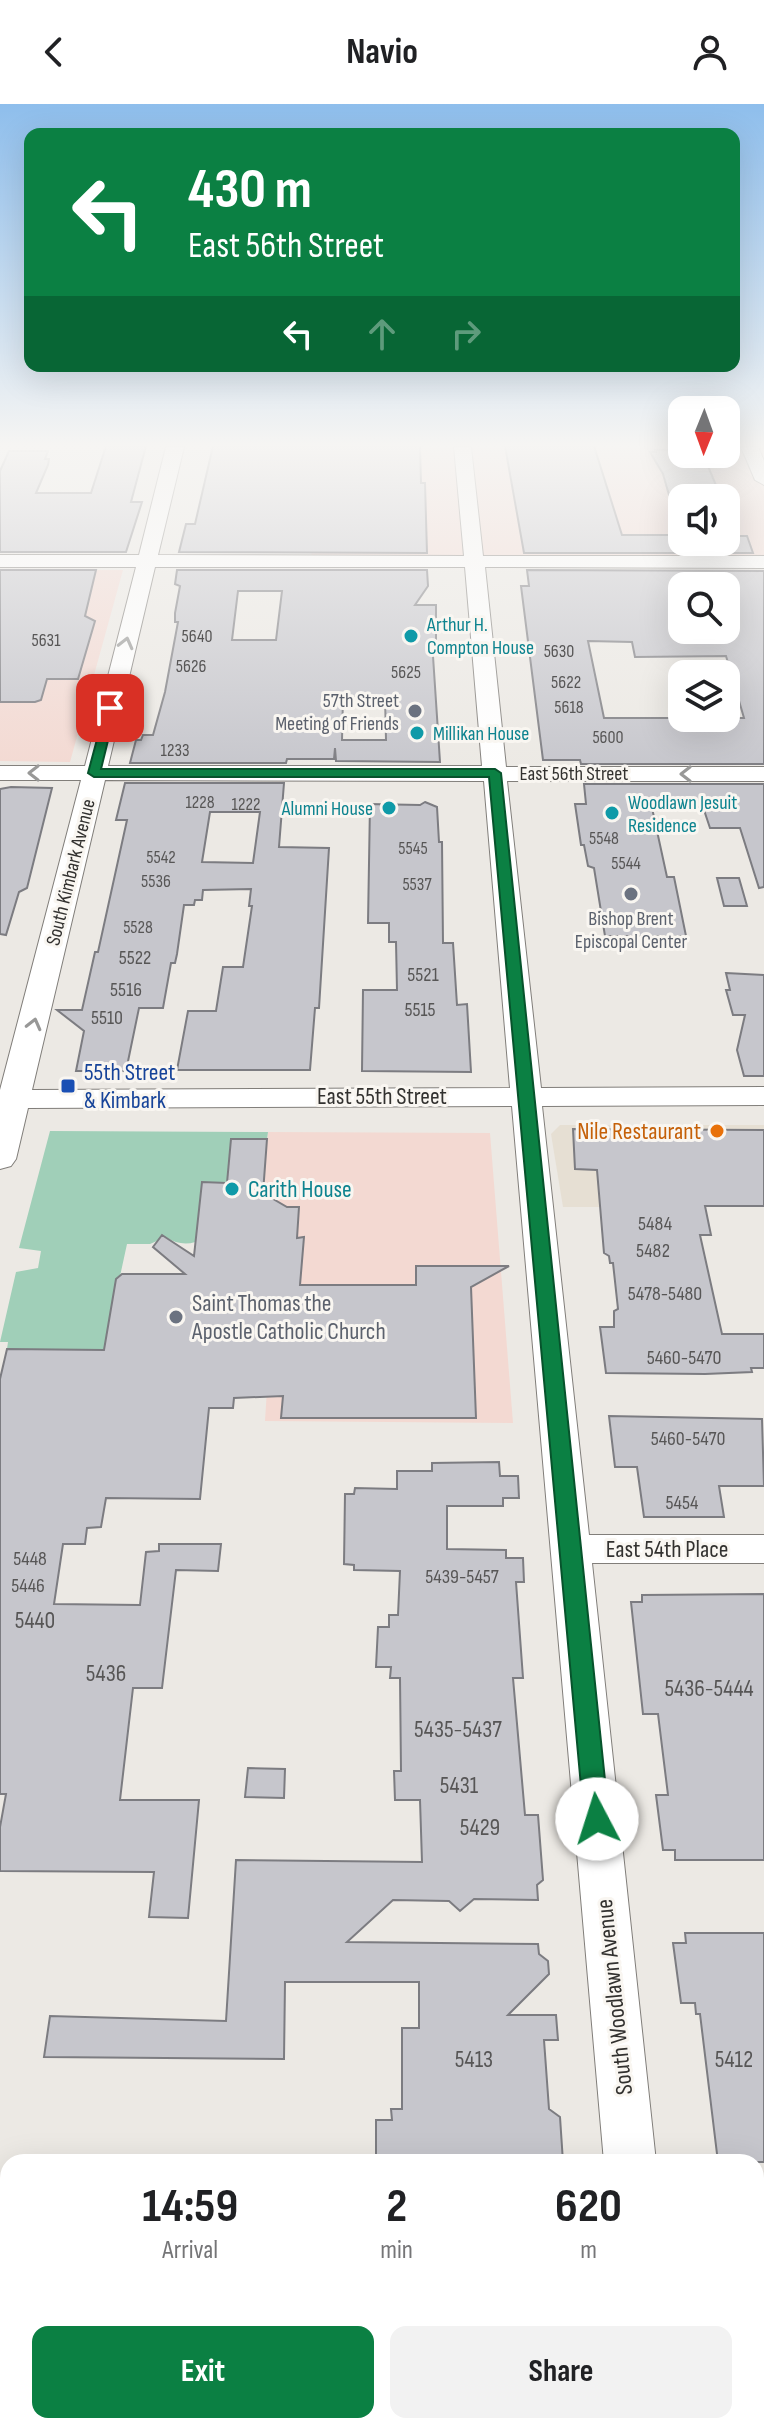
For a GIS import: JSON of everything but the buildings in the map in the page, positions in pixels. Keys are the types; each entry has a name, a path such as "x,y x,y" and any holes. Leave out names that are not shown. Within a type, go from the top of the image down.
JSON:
{"street":[{"name":"South Kimbark Avenue","path":"0,1159 6,1107 148,556"},
{"name":"South Woodlawn Avenue","path":"473,556 629,2154"},
{"path":"0,561 764,562"},
{"name":"East 56th Street","path":"0,773 764,774"},
{"name":"East 55th Street","path":"6,1107 527,1103 764,1096"},
{"name":"East 55th Street","path":"527,1103 764,1112"},
{"name":"East 54th Place","path":"570,1549 764,1549"}],"shaded area":[{"path":"311,556 764,556 764,561 311,561"},
{"path":"0,570 123,570 70,762 0,761"},
{"path":"560,1125 764,1125 764,1207 563,1207 551,1134"},
{"path":"268,1132 490,1133 513,1423 265,1421 276,1247 303,1237 297,1238 287,1207 263,1195"}],"green space":[{"path":"50,1131 268,1132 267,1139 231,1139 227,1183 202,1183 205,1238 181,1243 166,1237 150,1244 127,1244 104,1350 7,1349 8,1342 0,1342 16,1272 38,1268 41,1251 19,1248"}],"place":[{"name":"Arthur H. Compton House","path":"411,636"},
{"name":"57th Street Meeting of Friends","path":"415,711"},
{"name":"Millikan House","path":"417,733"},
{"name":"Alumni House","path":"389,808"},
{"name":"Woodlawn Jesuit Residence","path":"612,813"},
{"name":"Bishop Brent Episcopal Center","path":"631,894"},
{"name":"55th Street & Kimbark","path":"68,1086"},
{"name":"Nile Restaurant","path":"717,1131"},
{"name":"Carith House","path":"232,1189"},
{"name":"Saint Thomas the Apostle Catholic Church","path":"176,1317"}],"route":[{"path":"110,708 94,773 495,773 597,1819"}]}
